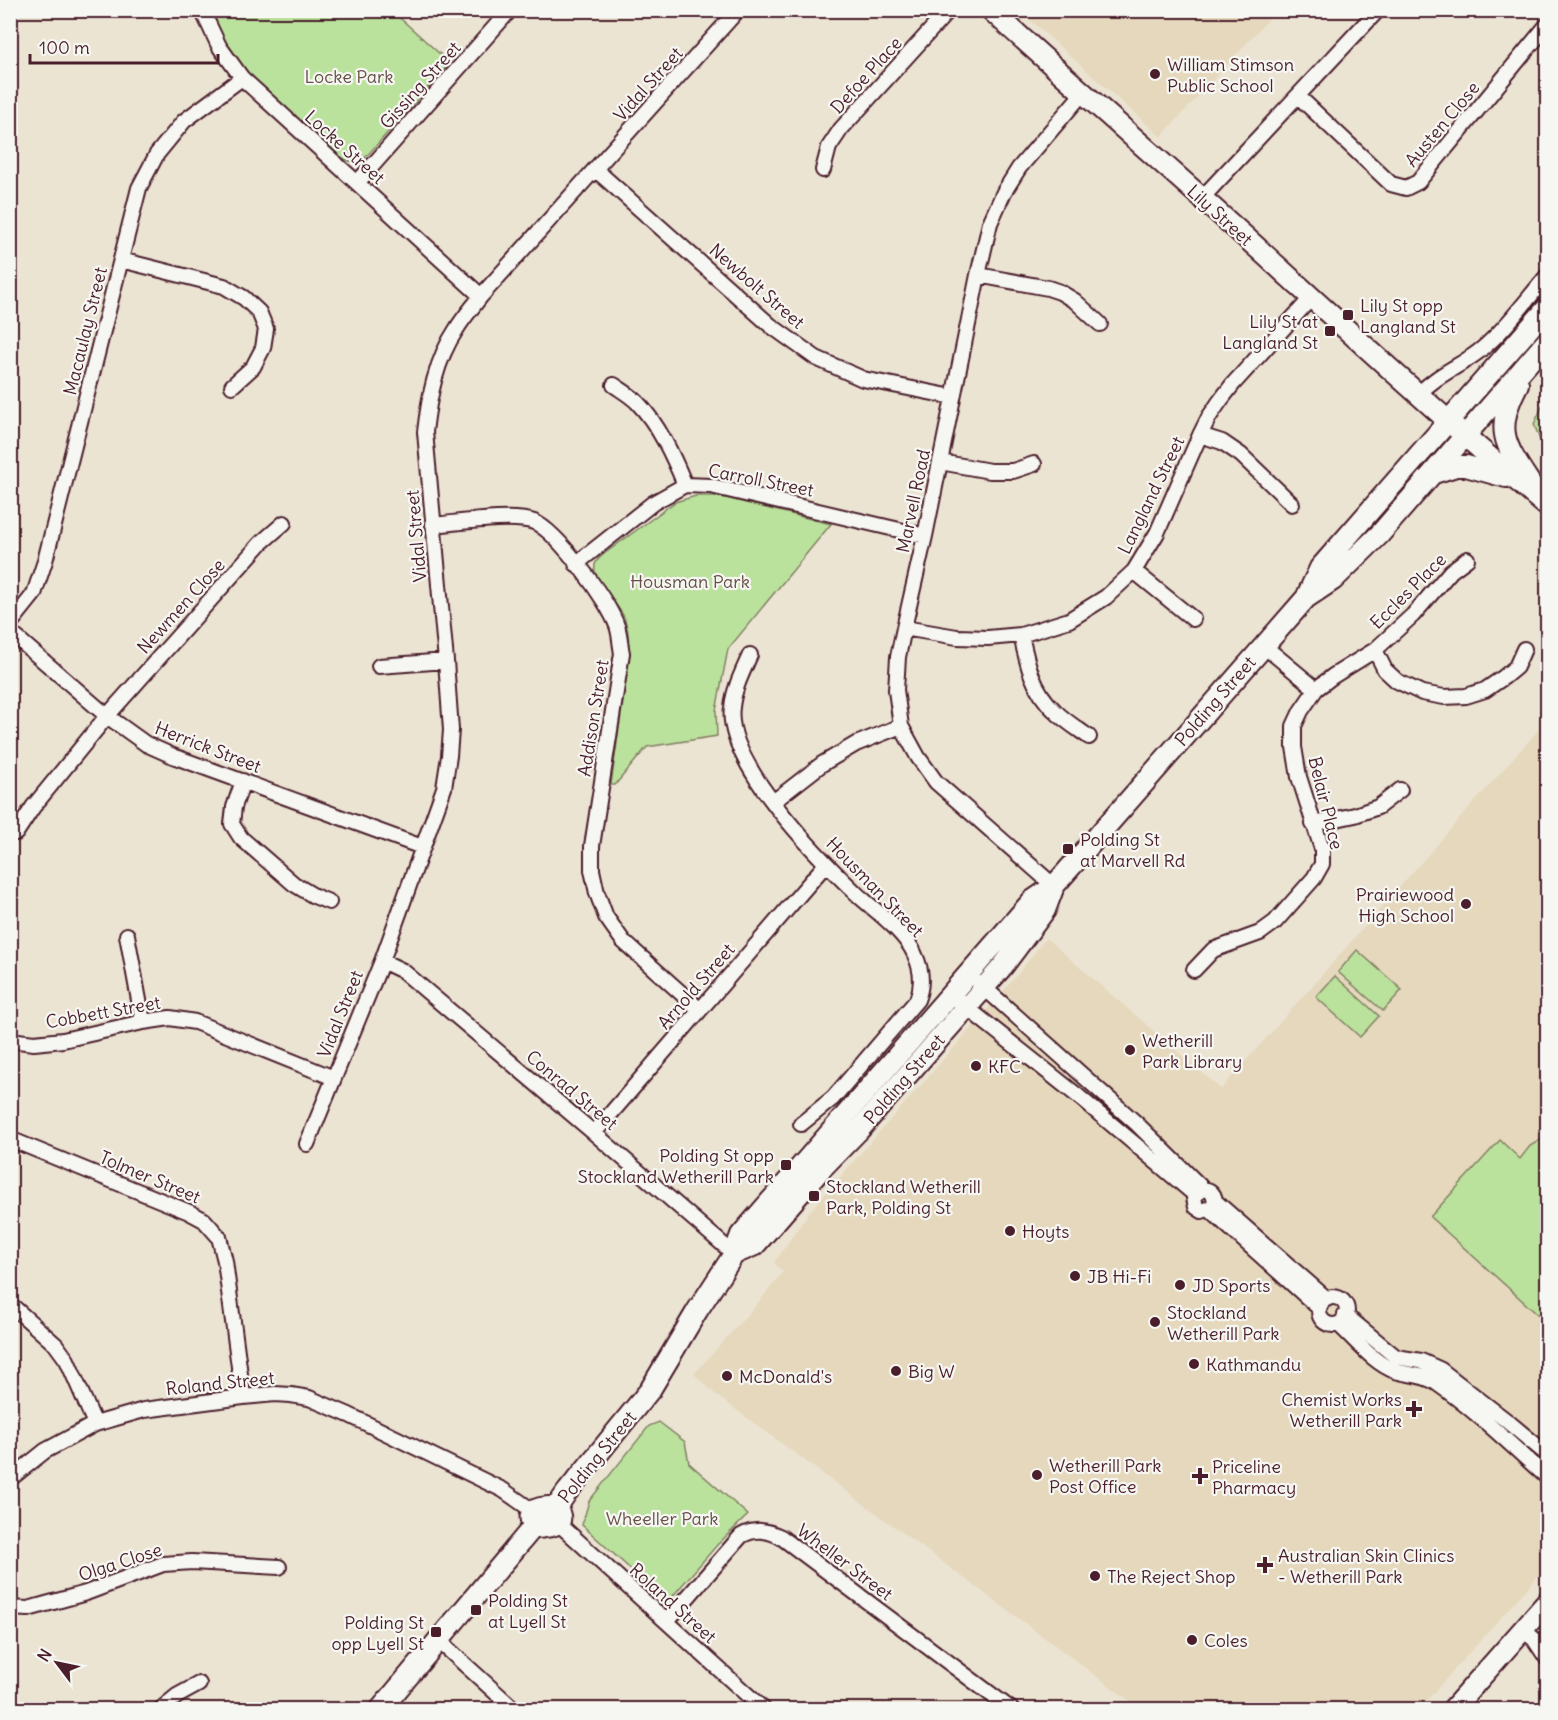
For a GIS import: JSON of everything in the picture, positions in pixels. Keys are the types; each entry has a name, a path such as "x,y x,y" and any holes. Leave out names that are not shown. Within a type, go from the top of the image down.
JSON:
{"main road":[{"name":"Lily Street","path":"990,10 1448,421 1548,507"},
{"name":"Polding Street","path":"1306,598 1320,568 1548,307"},
{"name":"Polding Street","path":"557,1516 567,1492 650,1390 734,1254 741,1235 1032,901 1054,886 1306,598 1333,580 1380,534 1548,340"},
{"path":"1532,358 1510,402 1505,415 1504,428 1508,446 1548,507"},
{"path":"1434,472 1456,466 1466,466 1517,481"},
{"name":"Polding Street","path":"734,1254 755,1245 1003,966 1046,910 1054,886"},
{"path":"534,1518 537,1528 554,1526 557,1516"},
{"path":"380,1710 534,1518"},
{"path":"1452,1710 1548,1601"}],"street":[{"name":"Locke Street","path":"202,10 219,46 242,78 481,296"},
{"name":"Gissing Street","path":"357,183 510,10"},
{"name":"Defoe Place","path":"823,170 829,147 841,129 948,10"},
{"path":"1202,198 1378,10"},
{"name":"Vidal Street","path":"307,1144 382,961 444,789 450,730 425,432 428,402 437,369 455,331 481,296 736,11"},
{"name":"Austen Close","path":"1298,96 1391,184 1406,188 1418,182 1548,24"},
{"name":"Macaulay Street","path":"10,624 34,594 45,561 139,188 157,154 184,121 242,78"},
{"name":"Marvell Road","path":"1054,886 936,782 918,757 901,726 896,690 898,657 990,223 1004,192 1019,168 1082,94"},
{"name":"Newbolt Street","path":"596,170 770,326 816,358 863,379 953,397"},
{"path":"122,260 224,286 244,298 258,312 266,329 263,348 253,367 232,386"},
{"path":"978,275 1060,292 1100,324"},
{"path":"1419,394 1431,381 1468,360 1485,347 1548,275"},
{"name":"Langland Street","path":"904,628 957,637 988,638 1021,635 1069,620 1106,597 1134,570 1157,533 1209,417 1233,384 1312,297"},
{"path":"614,385 635,400 652,420 675,460 685,485"},
{"path":"1200,435 1222,442 1241,454 1292,504"},
{"path":"940,462 990,471 1013,471 1034,464"},
{"name":"Carroll Street","path":"576,564 652,502 685,485 723,488 925,536"},
{"name":"Addison Street","path":"433,525 514,518 534,522 552,534 607,605 618,628 622,653 592,846 592,870 597,893 606,917 623,941 700,1010"},
{"name":"Newmen Close","path":"16,833 33,807 107,716 261,543 284,523"},
{"name":"Eccles Place","path":"1316,690 1333,676 1375,650 1413,615 1451,571 1467,559"},
{"path":"1134,570 1192,619"},
{"name":"Herrick Street","path":"10,632 107,716 146,744 172,756 422,847"},
{"path":"1021,635 1027,666 1038,690 1054,711 1089,737"},
{"path":"1264,646 1316,690"},
{"path":"1375,650 1385,669 1397,681 1422,693 1444,697 1466,696 1485,690 1516,667 1524,649"},
{"name":"Housman Street","path":"750,655 738,682 731,708 734,736 748,766 773,802 826,864 906,939 915,955 922,988 917,1000 833,1098 801,1124"},
{"path":"379,666 446,661"},
{"name":"Belair Place","path":"1194,970 1213,950 1260,933 1275,922 1314,878 1322,864 1322,849 1299,777 1293,747 1294,726 1300,711 1316,690"},
{"path":"773,802 822,764 855,744 901,726"},
{"path":"243,781 234,807 232,824 241,838 294,884 329,902"},
{"path":"1314,824 1378,807 1400,790"},
{"name":"Arnold Street","path":"594,1133 826,864"},
{"path":"127,935 143,1022"},
{"name":"Conrad Street","path":"382,961 403,970 734,1254"},
{"path":"969,973 1136,1123 1199,1192"},
{"path":"951,995 1199,1192 1213,1194 1212,1205"},
{"name":"Cobbett Street","path":"10,1040 34,1043 63,1040 170,1018 195,1022 334,1078"},
{"path":"1089,1105 1100,1091"},
{"name":"Tolmer Street","path":"10,1138 189,1212 204,1220 212,1228 219,1238 225,1261 243,1397"},
{"path":"1199,1192 1194,1201 1197,1207 1203,1211 1212,1205"},
{"path":"1212,1205 1323,1304"},
{"path":"1334,1298 1342,1301 1346,1310 1342,1320 1330,1325 1322,1320 1319,1313 1323,1304 1334,1298"},
{"path":"10,1304 56,1345 67,1360 95,1424"},
{"path":"1342,1320 1396,1357 1421,1361 1441,1370 1548,1455"},
{"path":"1342,1320 1383,1365 1395,1371 1422,1376 1433,1381 1548,1478"},
{"name":"Roland Street","path":"10,1479 45,1451 95,1424 144,1410 275,1394 309,1398 349,1415 503,1490 534,1518"},
{"name":"Roland Street","path":"557,1516 764,1710"},
{"name":"Wheller Street","path":"667,1621 741,1536 748,1532 765,1531 781,1537 1012,1710"},
{"name":"Olga Close","path":"10,1608 28,1610 86,1593 163,1564 192,1562 279,1567"},
{"path":"1522,1629 1534,1639 1548,1660"},
{"path":"438,1640 515,1710"},
{"path":"160,1710 177,1696 199,1684"}],"shaded area":[{"name":"William Stimson Public School","path":"1020,11 1276,11 1161,137"},
{"name":"Stockland Wetherill Park","path":"1547,720 1547,1566 1419,1709 1141,1709 716,1395 694,1374 783,1272 774,1263 809,1212 1018,974 1046,938 1221,1089"}],"green space":[{"name":"Locke Park","path":"209,11 392,11 450,63 364,159 352,162 341,157 251,77 227,46"},
{"path":"1547,396 1547,459 1534,424"},
{"name":"Housman Park","path":"696,496 718,496 831,524 728,649 716,711 717,736 647,747 615,785 611,785 629,658 629,641 623,615 597,577 595,565 604,554 675,502"},
{"path":"1357,950 1402,990 1383,1011 1338,972"},
{"path":"1335,976 1379,1016 1360,1037 1316,997"},
{"path":"1547,1136 1547,1323 1430,1217 1500,1140 1520,1159 1530,1146"},
{"name":"Wheeller Park","path":"659,1422 685,1442 689,1463 748,1515 717,1545 671,1598 661,1597 582,1525 589,1501 649,1426"}],"place":[{"name":"William Stimson Public School","path":"1155,74"},
{"name":"Lily St opp Langland St","path":"1348,315"},
{"name":"Lily St at Langland St","path":"1330,331"},
{"name":"Polding St at Marvell Rd","path":"1068,849"},
{"name":"Prairiewood High School","path":"1466,904"},
{"name":"Wetherill Park Library","path":"1130,1050"},
{"name":"KFC","path":"976,1066"},
{"name":"Polding St opp Stockland Wetherill Park","path":"786,1165"},
{"name":"Stockland Wetherill Park, Polding St","path":"814,1196"},
{"name":"Hoyts","path":"1010,1231"},
{"name":"JB Hi-Fi","path":"1075,1276"},
{"name":"JD Sports","path":"1180,1285"},
{"name":"Stockland Wetherill Park","path":"1155,1322"},
{"name":"Kathmandu","path":"1194,1364"},
{"name":"Big W","path":"896,1371"},
{"name":"McDonald's","path":"727,1376"},
{"name":"Chemist Works Wetherill Park","path":"1414,1409"},
{"name":"Wetherill Park Post Office","path":"1037,1475"},
{"name":"Priceline Pharmacy","path":"1200,1476"},
{"name":"Australian Skin Clinics - Wetherill Park","path":"1265,1565"},
{"name":"The Reject Shop","path":"1095,1576"},
{"name":"Polding St at Lyell St","path":"476,1610"},
{"name":"Polding St opp Lyell St","path":"436,1632"},
{"name":"Coles","path":"1192,1640"}]}
